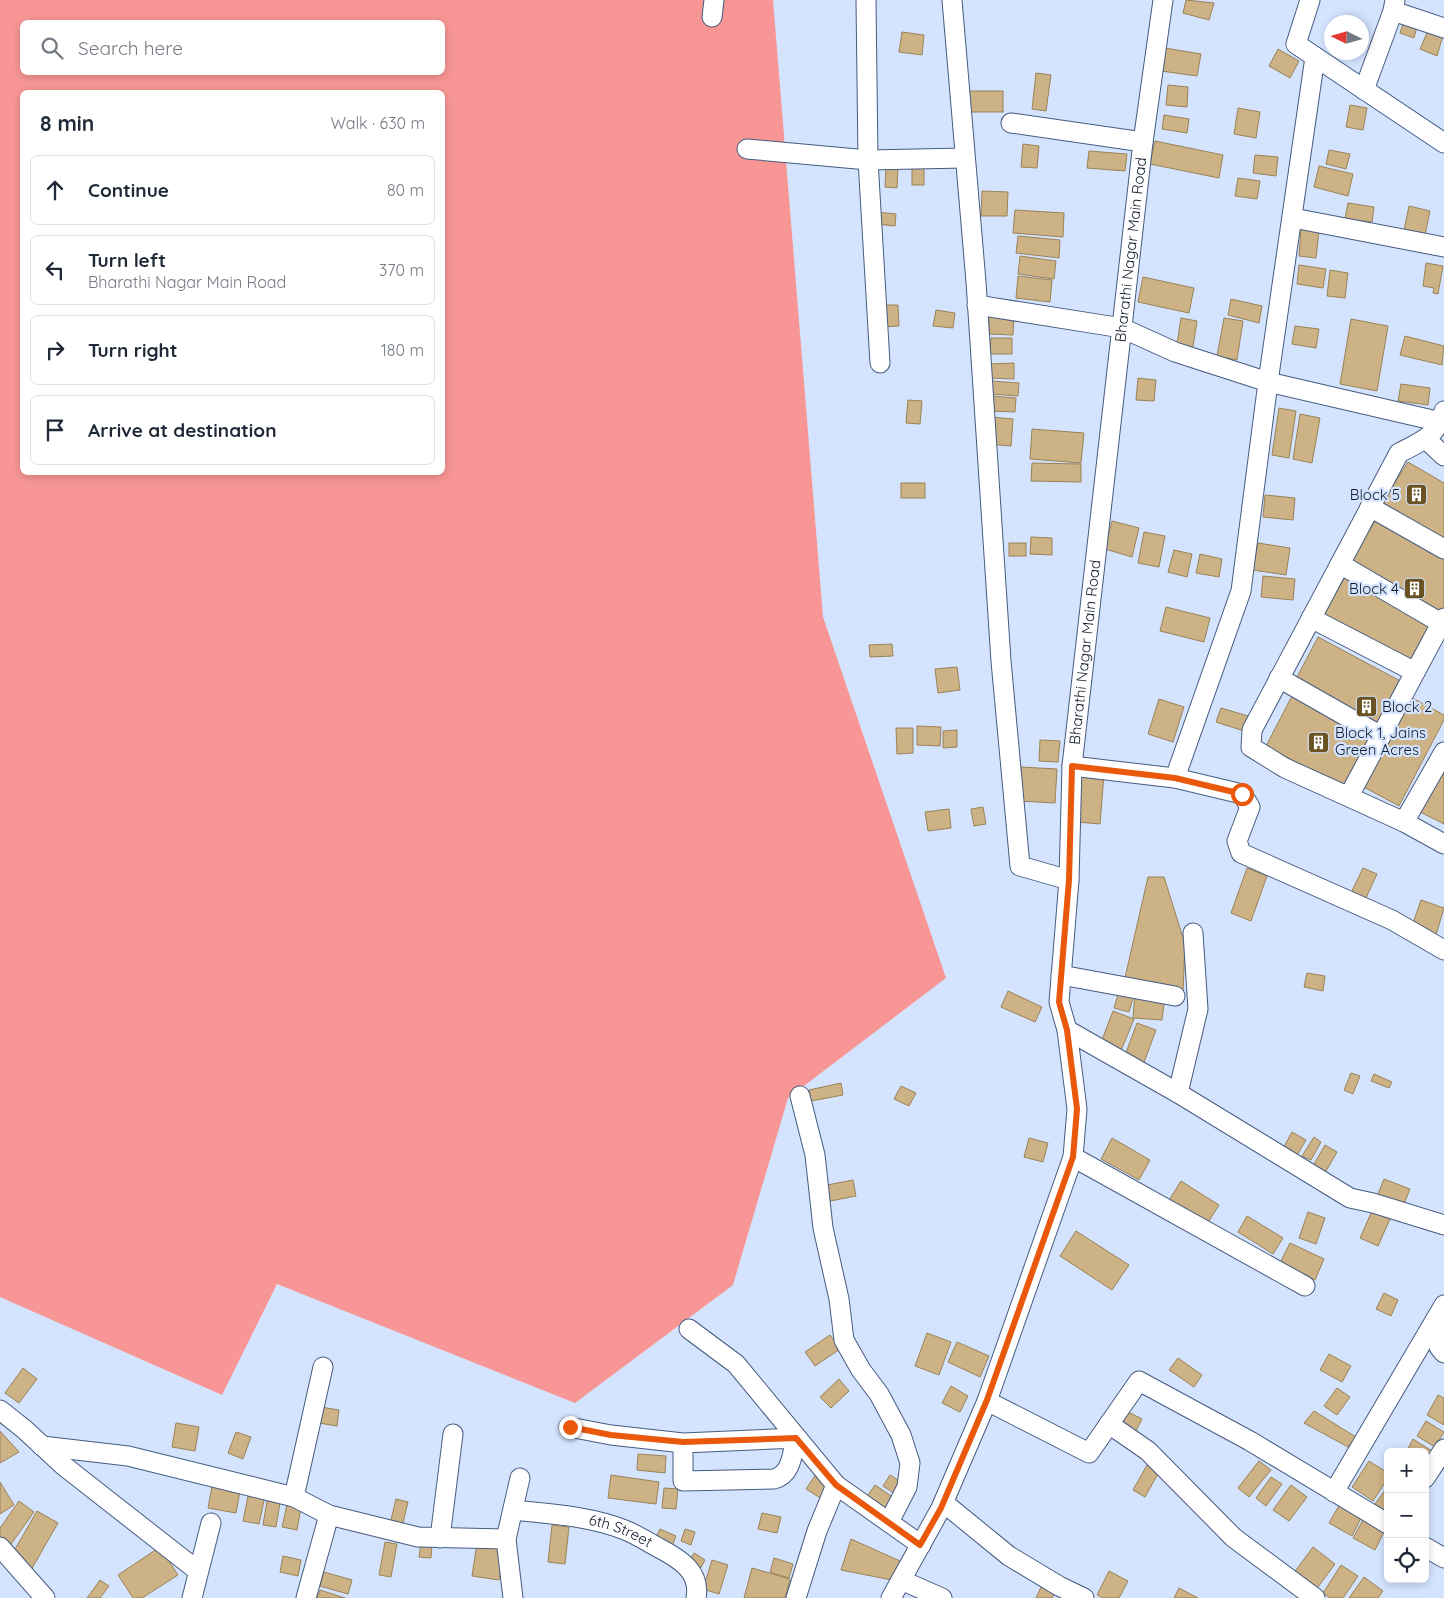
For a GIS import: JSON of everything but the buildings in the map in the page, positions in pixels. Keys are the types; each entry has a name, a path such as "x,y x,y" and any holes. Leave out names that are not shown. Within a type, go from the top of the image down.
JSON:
{"street":[{"path":"866,0 868,160 880,363"},
{"path":"952,0 977,305 1001,661 1020,866 1069,880"},
{"name":"Bharathi Nagar Main Road","path":"891,1598 944,1503 987,1400 1073,1157 1077,1109 1067,1030 1059,1002 1069,880 1072,766 1143,142 1163,0"},
{"path":"1310,0 1296,44 1444,143"},
{"path":"1364,90 1394,6 1444,28"},
{"path":"1175,778 1241,591 1268,382 1315,57"},
{"path":"1011,123 1143,142"},
{"path":"748,149 868,160 964,158"},
{"path":"1292,218 1444,246"},
{"path":"977,305 1122,328 1175,352 1268,382 1442,417 1426,440 1400,453 1252,730 1251,747 1285,768 1404,822 1444,844"},
{"path":"1426,440 1444,456"},
{"path":"1370,507 1444,549"},
{"path":"1340,564 1443,620 1349,796"},
{"path":"1311,618 1415,672"},
{"path":"1280,678 1381,736"},
{"path":"1404,822 1444,752"},
{"path":"1072,766 1175,778 1242,794 1250,807 1237,841 1241,853 1392,920 1444,950"},
{"path":"1178,1094 1198,1009 1193,933"},
{"path":"1061,976 1175,996"},
{"path":"1067,1030 1178,1094 1350,1198 1373,1203 1444,1225"},
{"path":"800,1096 815,1155 824,1228 839,1299 844,1340 861,1370 884,1402 901,1435 910,1463 907,1487 889,1522"},
{"path":"1073,1157 1306,1286"},
{"path":"1334,1492 1444,1306"},
{"path":"689,1329 736,1364 836,1485 920,1545"},
{"path":"1444,1332 1439,1340 1439,1347 1444,1352"},
{"path":"294,1497 323,1368"},
{"path":"987,1400 1089,1454 1139,1382 1250,1441 1384,1522"},
{"path":"0,1410 64,1466 198,1571"},
{"path":"1109,1424 1148,1451 1234,1538 1315,1598"},
{"path":"570,1427 611,1435 683,1442 796,1438"},
{"path":"440,1538 453,1434"},
{"path":"683,1442 683,1480 774,1479 780,1477 790,1465 796,1438"},
{"path":"42,1446 128,1456 294,1497 329,1515 418,1537 506,1539"},
{"path":"1429,1472 1444,1449"},
{"path":"513,1598 506,1539 520,1478"},
{"path":"796,1598 817,1531 836,1485"},
{"path":"944,1503 1009,1556 1084,1598"},
{"name":"6th Street","path":"513,1510 555,1514 625,1530 673,1555 685,1564 695,1576 700,1597"},
{"path":"306,1598 329,1515"},
{"path":"192,1598 211,1523"},
{"path":"0,1547 45,1598"},
{"path":"1429,1549 1444,1558"},
{"path":"901,1580 942,1598"}],"shaded area":[{"path":"0,0 773,0 823,617 946,978 788,1098 733,1285 575,1403 277,1284 222,1395 0,1297"}],"place":[{"name":"Block 5","path":"1416,495"},
{"name":"Block 4","path":"1415,589"},
{"name":"Block 2","path":"1366,707"},
{"name":"Block 1, Jains Green Acres","path":"1319,742"}],"route":[{"path":"570,1427 611,1435 683,1442 796,1438 836,1485 920,1545 941,1508 987,1400 1073,1157 1077,1109 1067,1030 1059,1002 1069,880 1072,766 1175,778 1242,794"}]}
